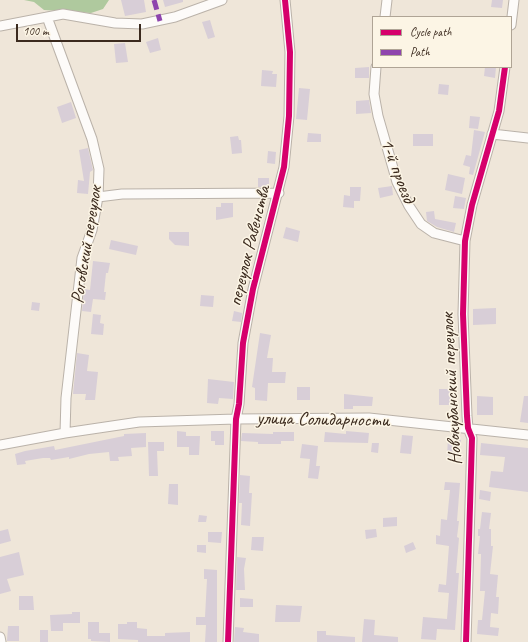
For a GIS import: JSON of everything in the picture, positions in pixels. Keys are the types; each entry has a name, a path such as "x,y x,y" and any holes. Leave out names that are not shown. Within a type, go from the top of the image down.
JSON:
{"street":[{"path":"0,26 63,14 115,23 142,24 175,17 222,0"},
{"name":"переулок Равенства","path":"228,642 236,419 239,404 243,343 253,289 284,167 289,116 290,52 285,0"},
{"path":"385,16 387,0"},
{"path":"512,17 514,0"},
{"name":"Роговский переулок","path":"46,17 92,139 98,169 98,196 92,230 82,258 66,398 65,433"},
{"name":"1-й проезд","path":"376,68 374,94 378,116 397,182 409,206 421,224 434,233 465,241"},
{"name":"Новокубанский переулок","path":"466,642 472,438 468,428 463,314 465,241 472,205 499,111 505,68"},
{"path":"492,134 528,138"},
{"path":"98,196 122,194 278,194"},
{"name":"улица Солидарности","path":"0,445 65,433 139,422 236,419 369,418 528,435"},
{"path":"0,637 1,642"}],"green space":[{"path":"24,0 109,0 103,9 91,13 44,10 34,2"}],"building":[{"path":"121,0 144,0 146,12 125,16"},
{"path":"163,0 183,0 183,2 165,7"},
{"path":"492,0 503,0 502,8 491,7"},
{"path":"210,20 215,37 208,39 202,22"},
{"path":"158,38 161,50 150,53 146,42"},
{"path":"125,43 128,62 116,63 114,44"},
{"path":"369,67 369,78 355,78 355,68"},
{"path":"485,68 496,68 495,78 484,76"},
{"path":"262,70 273,71 272,74 277,74 276,87 261,86"},
{"path":"439,84 449,85 448,95 438,94"},
{"path":"299,88 310,89 307,120 296,119"},
{"path":"369,100 371,113 356,114 356,101"},
{"path":"71,102 76,118 62,123 57,107"},
{"path":"470,116 480,117 478,129 469,128"},
{"path":"474,130 485,132 473,175 469,174 470,167 463,165 466,155 471,156"},
{"path":"308,133 321,134 321,142 307,142"},
{"path":"413,134 433,134 433,146 413,146"},
{"path":"238,136 239,140 241,140 242,153 232,154 230,137"},
{"path":"88,148 93,170 90,172 88,194 77,193 78,180 84,181 79,150"},
{"path":"268,151 276,152 275,164 267,163"},
{"path":"448,174 465,178 462,194 445,190"},
{"path":"258,178 269,178 269,187 258,187"},
{"path":"392,186 393,195 380,198 378,188"},
{"path":"350,187 361,187 360,201 354,201 354,208 343,207 344,195 350,196"},
{"path":"455,196 466,198 464,209 453,208"},
{"path":"221,203 233,203 233,217 216,220 216,207 221,207"},
{"path":"434,211 435,219 456,223 454,232 437,227 427,221 426,212"},
{"path":"286,227 300,231 298,242 283,238"},
{"path":"169,232 189,232 189,246 175,245 169,239"},
{"path":"111,240 138,246 136,255 109,249"},
{"path":"93,261 110,263 108,273 106,273 104,292 106,292 105,300 93,299 91,312 82,311 84,289 90,290"},
{"path":"201,295 214,296 213,307 200,306"},
{"path":"32,302 40,303 39,311 31,310"},
{"path":"496,308 496,324 473,325 473,309"},
{"path":"234,311 242,313 241,322 232,321"},
{"path":"93,314 101,315 100,323 104,324 103,335 91,334"},
{"path":"260,333 271,335 267,358 273,358 272,372 286,372 285,383 268,383 267,401 255,400 255,388 252,387"},
{"path":"77,353 89,355 87,371 98,372 95,400 85,400 86,394 73,394"},
{"path":"208,379 234,382 233,399 219,398 218,404 207,403"},
{"path":"297,387 310,387 310,400 297,400"},
{"path":"439,389 453,389 453,405 439,405"},
{"path":"344,394 373,397 372,406 353,406 353,409 344,409"},
{"path":"477,396 493,397 493,415 477,415"},
{"path":"524,396 528,396 528,423 520,422"},
{"path":"177,431 186,432 186,436 200,436 199,455 189,455 189,447 177,447"},
{"path":"211,431 224,431 224,445 215,445 215,441 211,441"},
{"path":"346,431 369,433 368,443 324,442 325,432 346,434"},
{"path":"273,432 294,432 294,441 281,441 281,444 258,444 258,442 241,441 242,433 273,434"},
{"path":"146,433 146,447 131,448 132,456 118,457 119,461 110,461 109,452 89,454 69,459 69,457 51,460 50,458 43,458 25,461 26,464 17,465 15,454 25,451 54,446 55,450 124,436 124,434"},
{"path":"402,435 413,436 411,454 400,453"},
{"path":"448,439 461,440 459,456 447,455"},
{"path":"148,442 164,442 164,451 157,451 158,476 149,476"},
{"path":"372,443 379,443 378,453 371,452"},
{"path":"481,443 528,448 528,492 489,487 491,471 503,472 505,457 480,455"},
{"path":"302,444 318,446 316,466 320,466 318,479 308,478 310,459 300,458"},
{"path":"240,475 250,476 249,493 252,493 250,526 241,525 242,503 239,503"},
{"path":"445,482 460,483 457,521 459,521 457,537 459,538 456,573 459,573 455,630 437,629 436,640 421,639 423,617 447,619 449,593 438,592 439,584 446,585 449,546 436,544 436,535 440,536 441,519 447,520 450,490 444,490"},
{"path":"169,484 178,484 178,505 168,504"},
{"path":"480,490 491,492 490,501 479,499"},
{"path":"482,512 491,513 489,529 491,529 491,546 493,546 490,574 498,575 496,597 499,597 498,614 491,613 490,627 499,628 498,636 477,634 478,620 482,620 485,591 480,591 481,554 478,554 480,536 478,536 478,529 480,529"},
{"path":"199,515 207,516 206,522 198,522"},
{"path":"397,517 397,526 383,527 383,518"},
{"path":"8,529 11,541 0,544 0,531"},
{"path":"376,529 377,537 366,539 365,530"},
{"path":"208,532 222,532 221,543 208,542"},
{"path":"252,537 264,537 263,551 251,550"},
{"path":"413,542 416,549 406,553 404,546"},
{"path":"197,545 206,545 206,553 197,552"},
{"path":"19,552 24,575 7,579 11,591 0,594 0,557"},
{"path":"237,557 246,558 244,569 245,590 236,590"},
{"path":"204,569 217,570 217,642 205,642 206,625 196,625 196,617 205,617 207,579 204,579"},
{"path":"19,596 33,596 34,610 19,610"},
{"path":"240,598 253,599 253,607 240,607"},
{"path":"276,605 302,606 300,622 275,622"},
{"path":"72,612 80,612 80,623 63,623 63,631 51,631 50,615 72,614"},
{"path":"364,619 375,620 374,635 398,637 398,642 362,642"},
{"path":"88,622 99,622 99,633 110,633 110,642 91,641 91,639 88,639"},
{"path":"127,622 137,622 137,628 147,629 147,636 165,636 165,633 190,632 190,642 138,642 138,640 118,639 118,624 127,624"},
{"path":"8,626 19,626 19,641 7,641"},
{"path":"235,627 244,628 243,632 259,634 259,642 234,642"},
{"path":"40,630 48,630 48,642 40,642"},
{"path":"317,631 326,631 326,635 355,637 355,642 317,642"}],"marked path":[{"path":"154,0 160,21"}],"cycle path":[{"path":"228,642 236,419 239,404 243,343 253,289 284,167 289,116 290,52 285,0"},
{"path":"466,642 472,438 468,428 467,416 463,314 465,241 472,205 499,111 505,68"}]}
